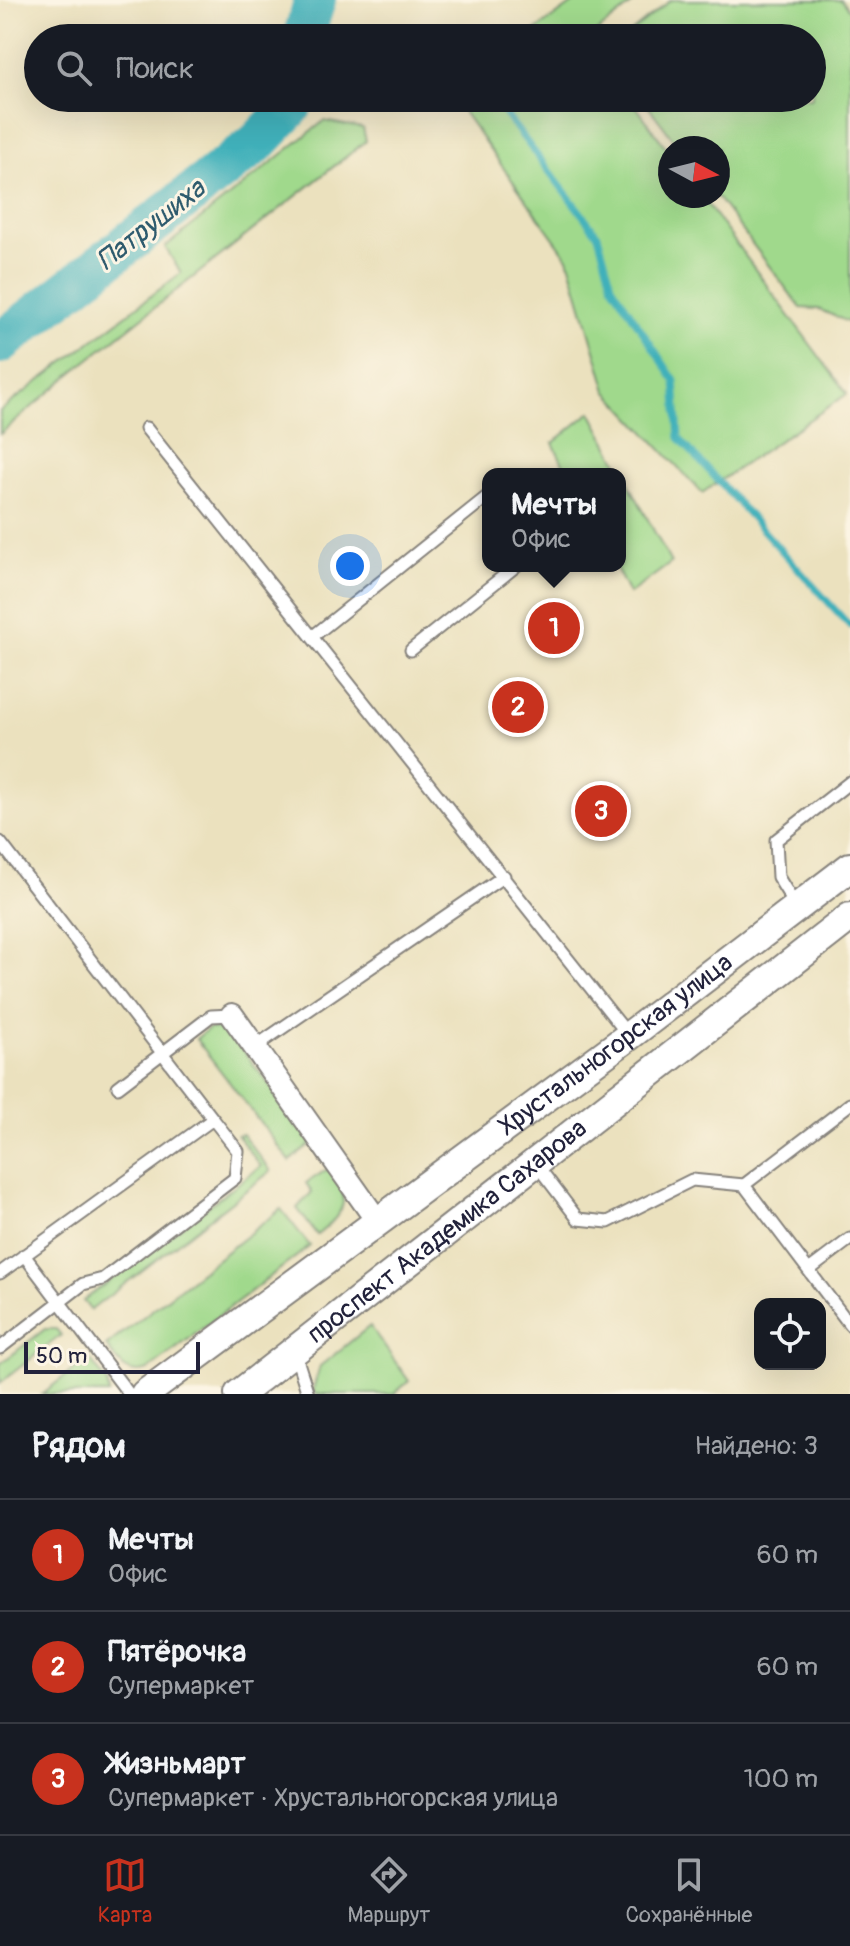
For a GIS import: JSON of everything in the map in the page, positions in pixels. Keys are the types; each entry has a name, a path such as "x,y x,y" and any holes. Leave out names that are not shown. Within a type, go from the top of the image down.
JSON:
{"street":[{"name":"Хрустальногорская улица","path":"378,1222 850,867"},
{"name":"Хрустальногорская улица","path":"654,1070 850,917"},
{"path":"232,1015 378,1222"},
{"name":"проспект Академика Сахарова","path":"239,1394 654,1070"},
{"name":"проспект Академика Сахарова","path":"145,1394 378,1222"}],"lane":[{"path":"146,428 629,1036"},
{"path":"312,637 482,501"},
{"path":"411,650 508,572"},
{"path":"797,908 778,877 776,840 850,782"},
{"path":"0,842 238,1151 235,1178 103,1279 83,1284 0,1348"},
{"path":"256,1046 504,876"},
{"path":"118,1087 211,1016 232,1015"},
{"path":"534,1161 578,1219 608,1222 692,1180 744,1185 850,1104"},
{"path":"0,1273 213,1119"},
{"path":"744,1185 850,1325"},
{"path":"809,1270 850,1239"},
{"path":"24,1255 129,1394"},
{"path":"294,1351 308,1394"}],"green space":[{"path":"578,0 638,0 607,24 545,24"},
{"path":"671,0 841,0 850,11 850,323 818,309 801,308 725,208 730,208 730,136 671,136 653,112 826,112 826,24 641,24"},
{"path":"463,112 640,112 658,137 658,208 710,208 847,394 702,493 607,391 568,258"},
{"path":"324,121 363,128 366,141 78,368 0,434 0,411 181,273 165,247"},
{"path":"591,412 621,468 565,468 553,443"},
{"path":"626,478 671,563 629,594 618,572 626,572"},
{"path":"209,1028 227,1030 314,1142 290,1161 196,1039"},
{"path":"242,1134 271,1171 91,1310 83,1301 261,1166 237,1135"},
{"path":"331,1167 341,1187 343,1204 335,1219 317,1235 297,1208 312,1192 306,1183"},
{"path":"281,1209 310,1246 148,1370 134,1372 119,1363 106,1346"},
{"path":"370,1326 409,1381 394,1394 315,1394 313,1389 320,1366"},
{"path":"45,1329 56,1329 61,1335 0,1383 0,1364"},
{"path":"89,1358 107,1382 109,1394 42,1394"}],"waterway":[{"name":"Патрушиха","path":"307,24 315,0"},
{"name":"Патрушиха","path":"0,343 258,142 286,112"},
{"path":"504,112 598,235 612,285 675,381 679,438 850,626"}],"place":[{"name":"Мечты","path":"554,628"},
{"name":"Пятёрочка","path":"518,707"},
{"name":"Жизньмарт","path":"601,811"}]}
